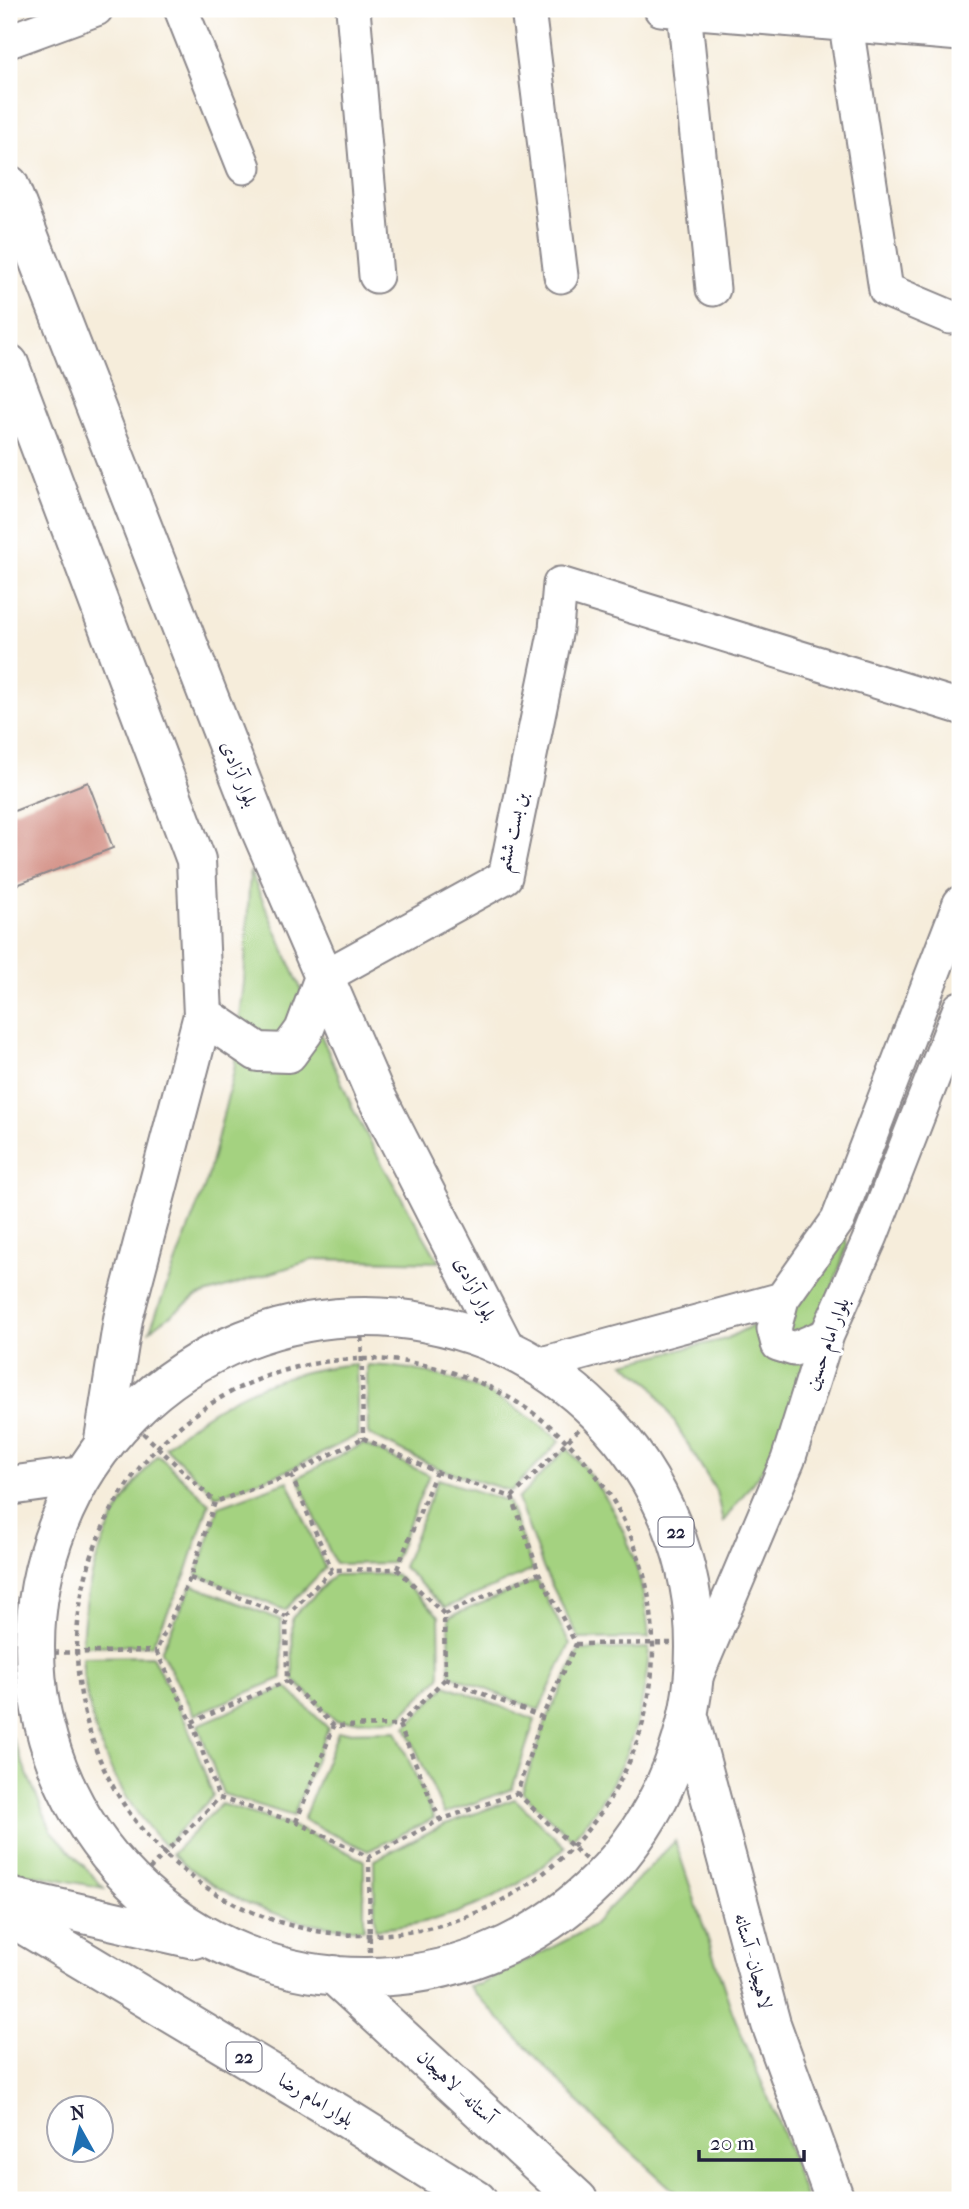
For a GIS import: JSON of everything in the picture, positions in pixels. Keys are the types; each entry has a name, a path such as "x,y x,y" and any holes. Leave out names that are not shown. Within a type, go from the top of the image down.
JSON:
{"main road":[{"name":"بلوار آزادی","path":"9,185 261,831 375,1094 522,1356"},
{"path":"9,364 196,860 203,1015 123,1319 104,1447 9,1486"},
{"path":"203,1015 258,1052 288,1053 304,1031 324,977"},
{"name":"22","path":"398,1318 471,1334 522,1356 568,1386 597,1410 622,1438 662,1500 677,1534 690,1581 693,1679 679,1751 660,1797 627,1849 603,1876 575,1901 546,1923 513,1942 444,1967 407,1974 352,1976 285,1966 227,1946 194,1929 135,1884 110,1857 88,1827 65,1784 44,1726 34,1653 40,1591 51,1543 65,1509 104,1447 185,1370 252,1337 287,1326 324,1320 398,1318"},
{"name":"لاهیجان - آستانه","path":"693,1679 771,2024 835,2200"},
{"path":"9,1896 227,1946"},
{"name":"بلوار امام رضا","path":"9,1916 477,2200"},
{"name":"آستانه - لاهیجان","path":"352,1976 578,2200"}],"street":[{"path":"9,41 96,9"},
{"path":"181,9 244,167"},
{"path":"353,9 376,276"},
{"path":"528,9 561,276"},
{"path":"713,289 673,10 765,13 846,24 955,25"},
{"path":"846,24 886,290 950,317"},
{"name":"بن بست ششم","path":"324,977 505,877 556,629 560,584 960,707"},
{"path":"827,1335 794,1349 778,1344 774,1329 782,1299 838,1220 960,903"},
{"name":"بلوار امام حسین","path":"693,1679 788,1460 827,1335 872,1236 960,1008"},
{"path":"522,1356 782,1299"}],"path":[{"path":"361,1317 363,1438"},
{"path":"361,1359 426,1365 488,1386 516,1401 567,1441 589,1465 624,1518 646,1579 654,1643 648,1707 627,1768 600,1814 573,1847 549,1869 522,1888 465,1917 434,1927 370,1934 306,1929 254,1912 216,1893 164,1854 123,1804 107,1776 85,1716 76,1652 83,1588 91,1556 103,1527 130,1480 158,1447 208,1406 266,1376 329,1361 361,1359"},
{"path":"512,1497 597,1410"},
{"path":"363,1438 436,1472 512,1497"},
{"path":"215,1502 291,1475 363,1438"},
{"path":"104,1447 158,1447 215,1502"},
{"path":"397,1569 436,1472"},
{"path":"291,1475 332,1570"},
{"path":"512,1497 539,1573 576,1644"},
{"path":"156,1651 190,1578 215,1502"},
{"path":"397,1569 444,1614 445,1679 399,1726 334,1726 287,1681 286,1616 332,1570 397,1569"},
{"path":"444,1614 539,1573"},
{"path":"190,1578 286,1616"},
{"path":"576,1644 654,1643 693,1679"},
{"path":"517,1793 541,1717 576,1644"},
{"path":"34,1653 156,1651"},
{"path":"156,1651 192,1722 219,1798"},
{"path":"445,1679 541,1717"},
{"path":"192,1722 287,1681"},
{"path":"296,1822 334,1726"},
{"path":"399,1726 440,1820"},
{"path":"517,1793 603,1876"},
{"path":"369,1857 440,1820 517,1793"},
{"path":"135,1884 219,1798"},
{"path":"219,1798 296,1822 369,1857"},
{"path":"352,1976 370,1934 369,1857"}],"green space":[{"path":"250,871 353,1109 439,1262 315,1259 196,1297 150,1330 207,1180 234,1071 244,982"},
{"path":"845,1233 847,1246 774,1454 723,1522 716,1491 652,1385 624,1363 726,1339 788,1307"},
{"path":"356,1364 358,1435 289,1470 216,1496 165,1447 208,1414 253,1389 303,1372"},
{"path":"367,1365 420,1371 470,1385 517,1409 560,1441 511,1491 437,1468 368,1434"},
{"path":"363,1444 429,1475 393,1563 335,1564 298,1477"},
{"path":"567,1448 601,1491 625,1536 641,1585 649,1638 579,1639 544,1570 518,1499"},
{"path":"158,1455 209,1503 185,1576 152,1645 82,1646 88,1592 102,1543 125,1498"},
{"path":"438,1479 508,1501 533,1570 445,1608 403,1567"},
{"path":"288,1481 325,1568 285,1610 197,1575 219,1506"},
{"path":"395,1574 439,1616 440,1677 397,1720 336,1721 293,1679 292,1618 334,1575"},
{"path":"537,1580 570,1644 539,1710 450,1675 449,1617"},
{"path":"192,1585 281,1620 282,1678 194,1715 161,1651"},
{"path":"649,1648 642,1701 627,1751 604,1797 572,1839 522,1792 547,1719 579,1650"},
{"path":"152,1656 187,1725 213,1796 165,1846 131,1804 106,1759 90,1710 82,1657"},
{"path":"446,1685 535,1720 512,1789 444,1814 406,1727"},
{"path":"286,1687 328,1728 293,1816 223,1794 198,1725"},
{"path":"9,1731 51,1830 104,1888 9,1870"},
{"path":"396,1731 434,1818 368,1851 303,1820 338,1732"},
{"path":"515,1799 565,1847 523,1880 477,1905 428,1921 375,1929 374,1860 443,1825"},
{"path":"221,1804 294,1827 364,1860 364,1929 311,1923 262,1909 215,1886 172,1854"},
{"path":"675,1841 733,2014 783,2133 806,2200 684,2200 598,2122 468,1986 481,1984 590,1928"}],"building":[{"path":"88,782 113,848 9,888 9,813"}]}
